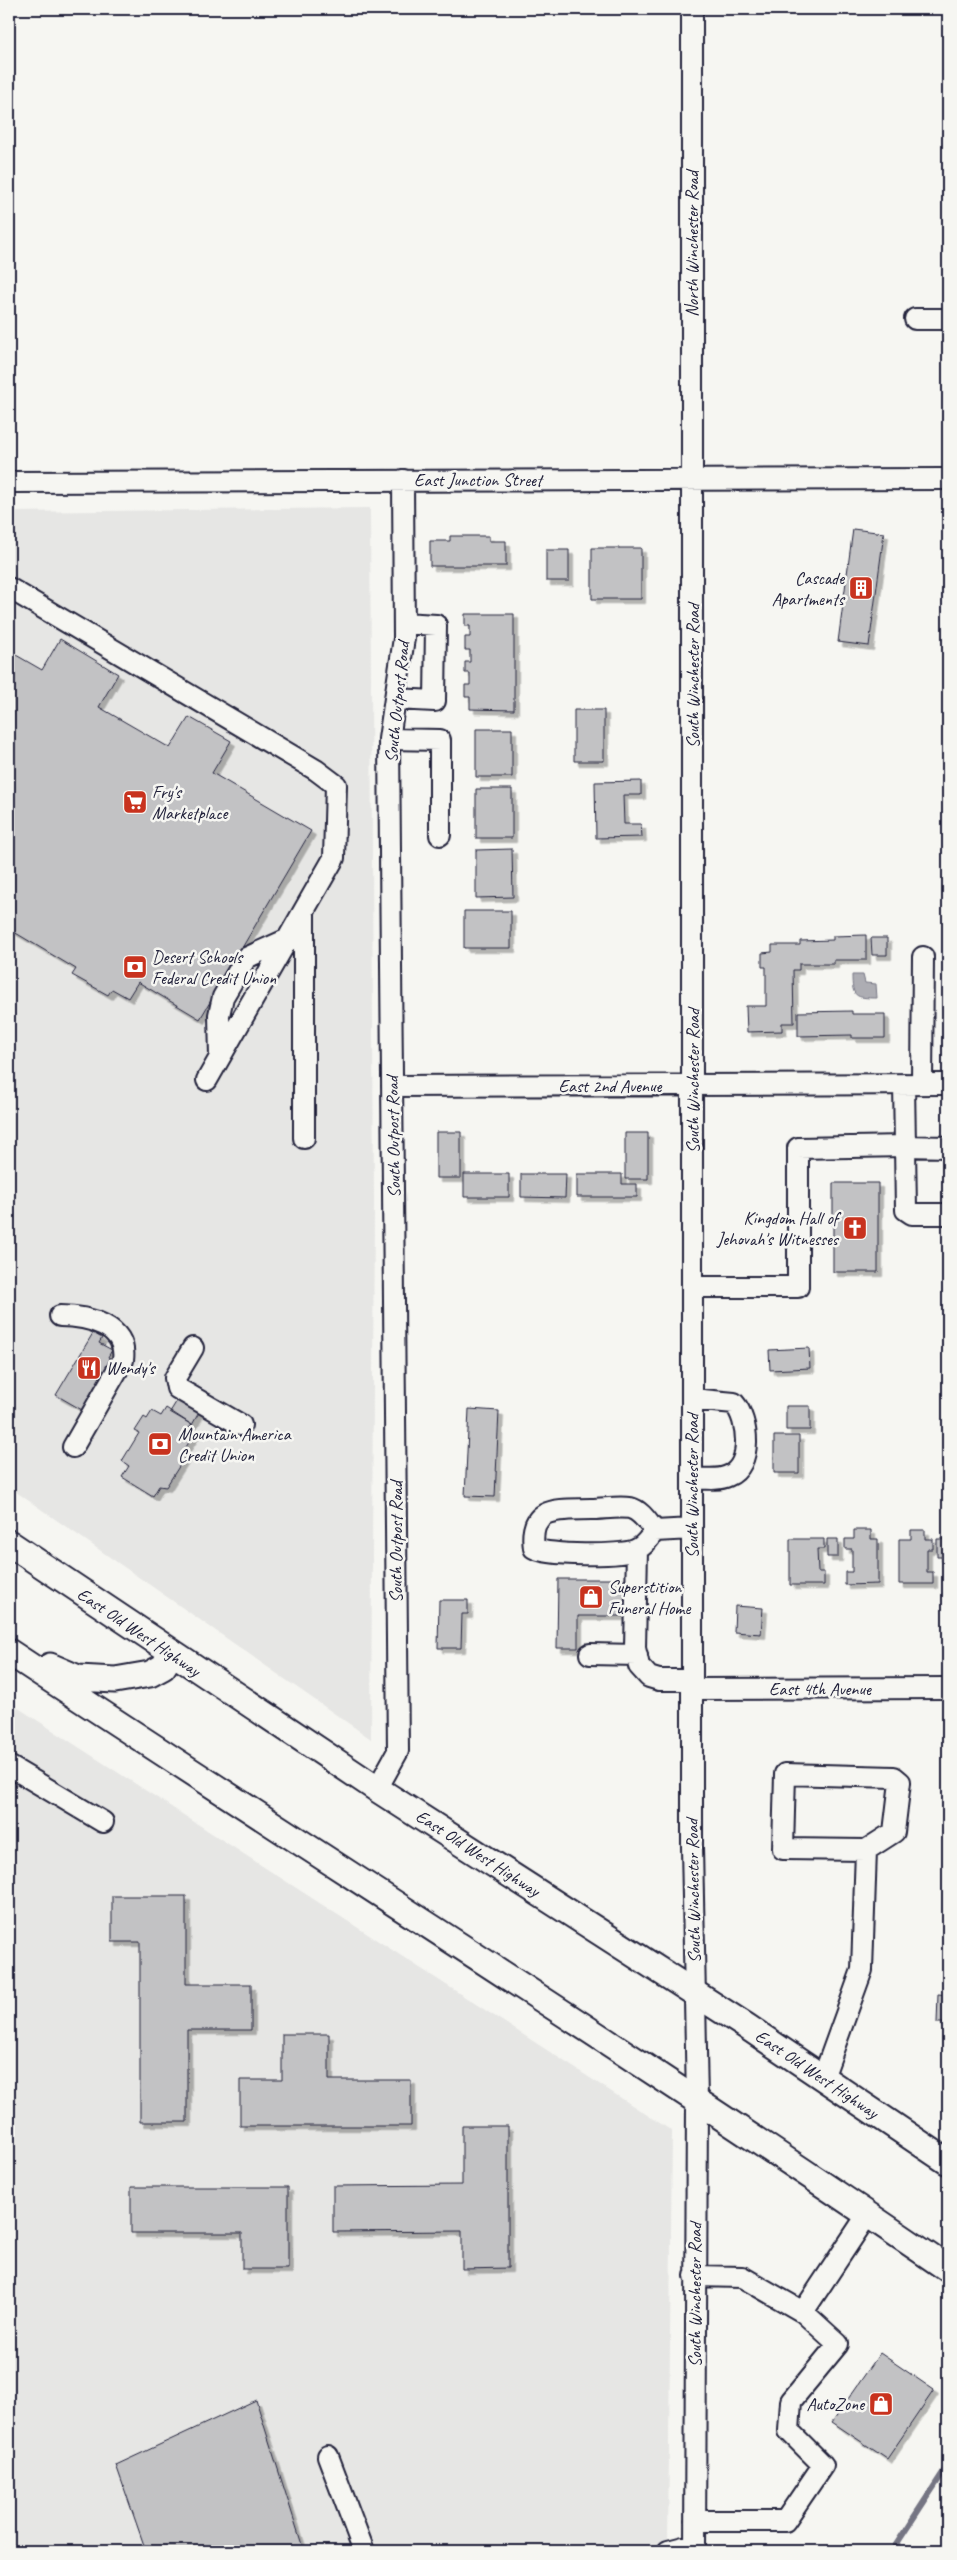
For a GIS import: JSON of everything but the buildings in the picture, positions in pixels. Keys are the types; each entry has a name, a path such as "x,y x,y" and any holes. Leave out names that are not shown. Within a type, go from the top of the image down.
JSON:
{"main road":[{"name":"East Old West Highway","path":"9,1543 377,1789 695,1993 948,2162"},
{"path":"9,1650 78,1678 97,1680 115,1680 150,1674 163,1667 172,1653"},
{"path":"9,1650 282,1832 697,2100 948,2269"}],"street":[{"name":"North Winchester Road","path":"692,9 692,480"},
{"path":"915,319 948,319"},
{"name":"East Junction Street","path":"9,482 948,479"},
{"name":"South Outpost Road","path":"377,1789 398,1751 389,739 404,624 403,480"},
{"name":"South Winchester Road","path":"692,480 692,1684 697,2100 695,2548"},
{"path":"9,588 316,770 336,786 334,858 207,1080"},
{"path":"395,699 435,701 436,626 404,624"},
{"path":"389,739 440,740 440,835"},
{"path":"304,911 304,1138"},
{"path":"220,1057 219,1015 228,989 246,958 288,939"},
{"path":"923,957 913,1084 904,1146 906,1210 912,1214 948,1214"},
{"name":"East 2nd Avenue","path":"392,1086 948,1084"},
{"path":"693,1286 798,1287 798,1148 948,1147"},
{"path":"60,1316 88,1318 115,1333 124,1351 123,1360 73,1446"},
{"path":"194,1348 175,1378 177,1388 240,1424"},
{"path":"692,1400 734,1403 741,1411 745,1442 739,1468 728,1476 692,1478"},
{"path":"656,1531 642,1514 630,1508 556,1510 540,1518 534,1527 534,1548 541,1552 572,1554 626,1552 637,1550 656,1531 692,1529"},
{"path":"590,1654 637,1655 637,1550"},
{"name":"East 4th Avenue","path":"637,1655 640,1666 649,1677 692,1684 948,1688"},
{"path":"9,1766 103,1822"},
{"path":"785,1774 894,1777 900,1782 894,1832 866,1850 784,1849 785,1774"},
{"path":"823,2078 862,1970 866,1850"},
{"path":"802,2312 868,2214"},
{"path":"695,2276 742,2277 802,2312 838,2344 791,2401 789,2431 823,2465 786,2521 695,2521"},
{"path":"328,2456 364,2551"},
{"path":"668,2551 695,2548"}],"shaded area":[{"path":"370,508 374,1202 371,1739 9,1487 9,512"},
{"path":"852,975 863,975 865,983 876,984 877,998 864,998 856,995 853,988"},
{"path":"9,1702 672,2131 668,2551 9,2551"}],"waterway":[{"path":"892,2551 948,2465"}],"place":[{"name":"Cascade Apartments","path":"861,588"},
{"name":"Fry's Marketplace","path":"135,802"},
{"name":"Desert Schools Federal Credit Union","path":"135,967"},
{"name":"Kingdom Hall of Jehovah's Witnesses","path":"855,1228"},
{"name":"Wendy's","path":"89,1368"},
{"name":"Mountain America Credit Union","path":"160,1444"},
{"name":"Superstition Funeral Home","path":"591,1597"},
{"name":"AutoZone","path":"881,2404"}]}
